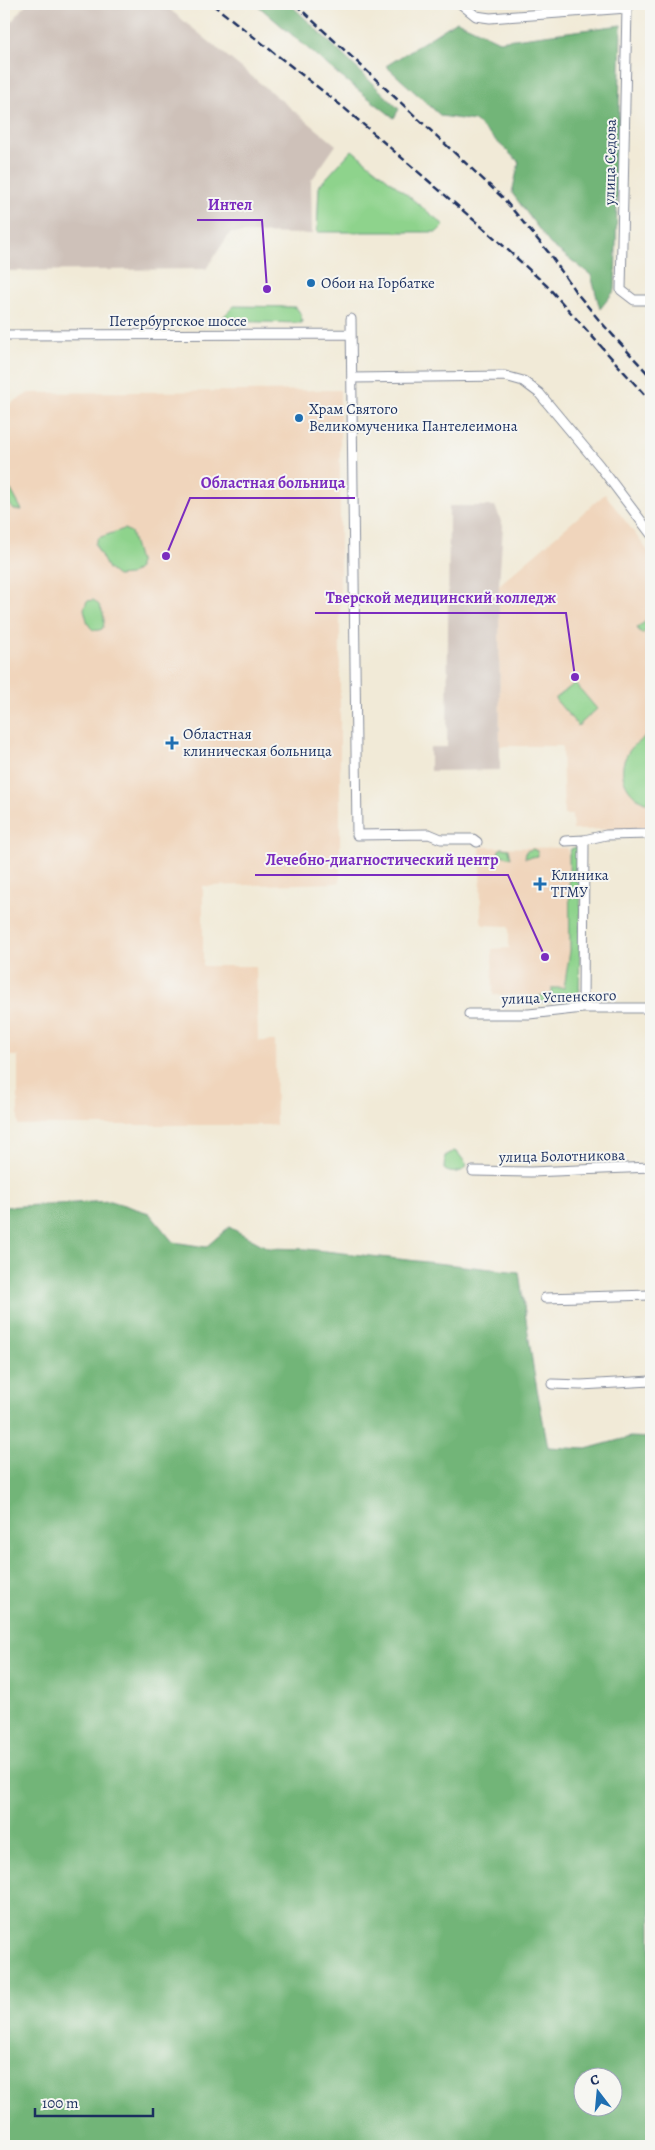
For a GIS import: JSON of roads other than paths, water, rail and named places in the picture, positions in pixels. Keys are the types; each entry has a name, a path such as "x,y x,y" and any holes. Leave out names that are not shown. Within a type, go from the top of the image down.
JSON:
{"street":[{"path":"461,4 476,16 490,18 630,6"},
{"name":"улица Седова","path":"630,6 622,290 634,300 651,300"},
{"path":"351,319 357,835 429,834 441,839 472,839 477,842"},
{"name":"Петербургское шоссе","path":"4,335 351,334"},
{"path":"352,378 505,376 524,381 541,395 599,465 651,534"},
{"path":"564,841 584,840 606,835 651,834"},
{"path":"583,1008 584,840"},
{"name":"улица Успенского","path":"469,1014 529,1014 583,1008 651,1008"},
{"name":"улица Болотникова","path":"472,1171 531,1172 651,1167"},
{"path":"545,1298 651,1295"},
{"path":"552,1384 581,1385 651,1381"}],"railway":[{"path":"212,4 343,107 497,240 547,286 651,402"},
{"path":"295,4 502,197 549,253 575,291 599,320 651,377"}],"place":[{"name":"Обои на Горбатке","path":"311,283"},
{"name":"Интел","path":"267,289"},
{"name":"Храм Святого Великомученика Пантелеимона","path":"299,418"},
{"name":"Областная больница","path":"166,556"},
{"name":"Тверской медицинский колледж","path":"575,677"},
{"name":"Областная клиническая больница","path":"172,743"},
{"name":"Клиника ТГМУ","path":"540,884"},
{"name":"Лечебно-диагностический центр","path":"545,957"}]}
